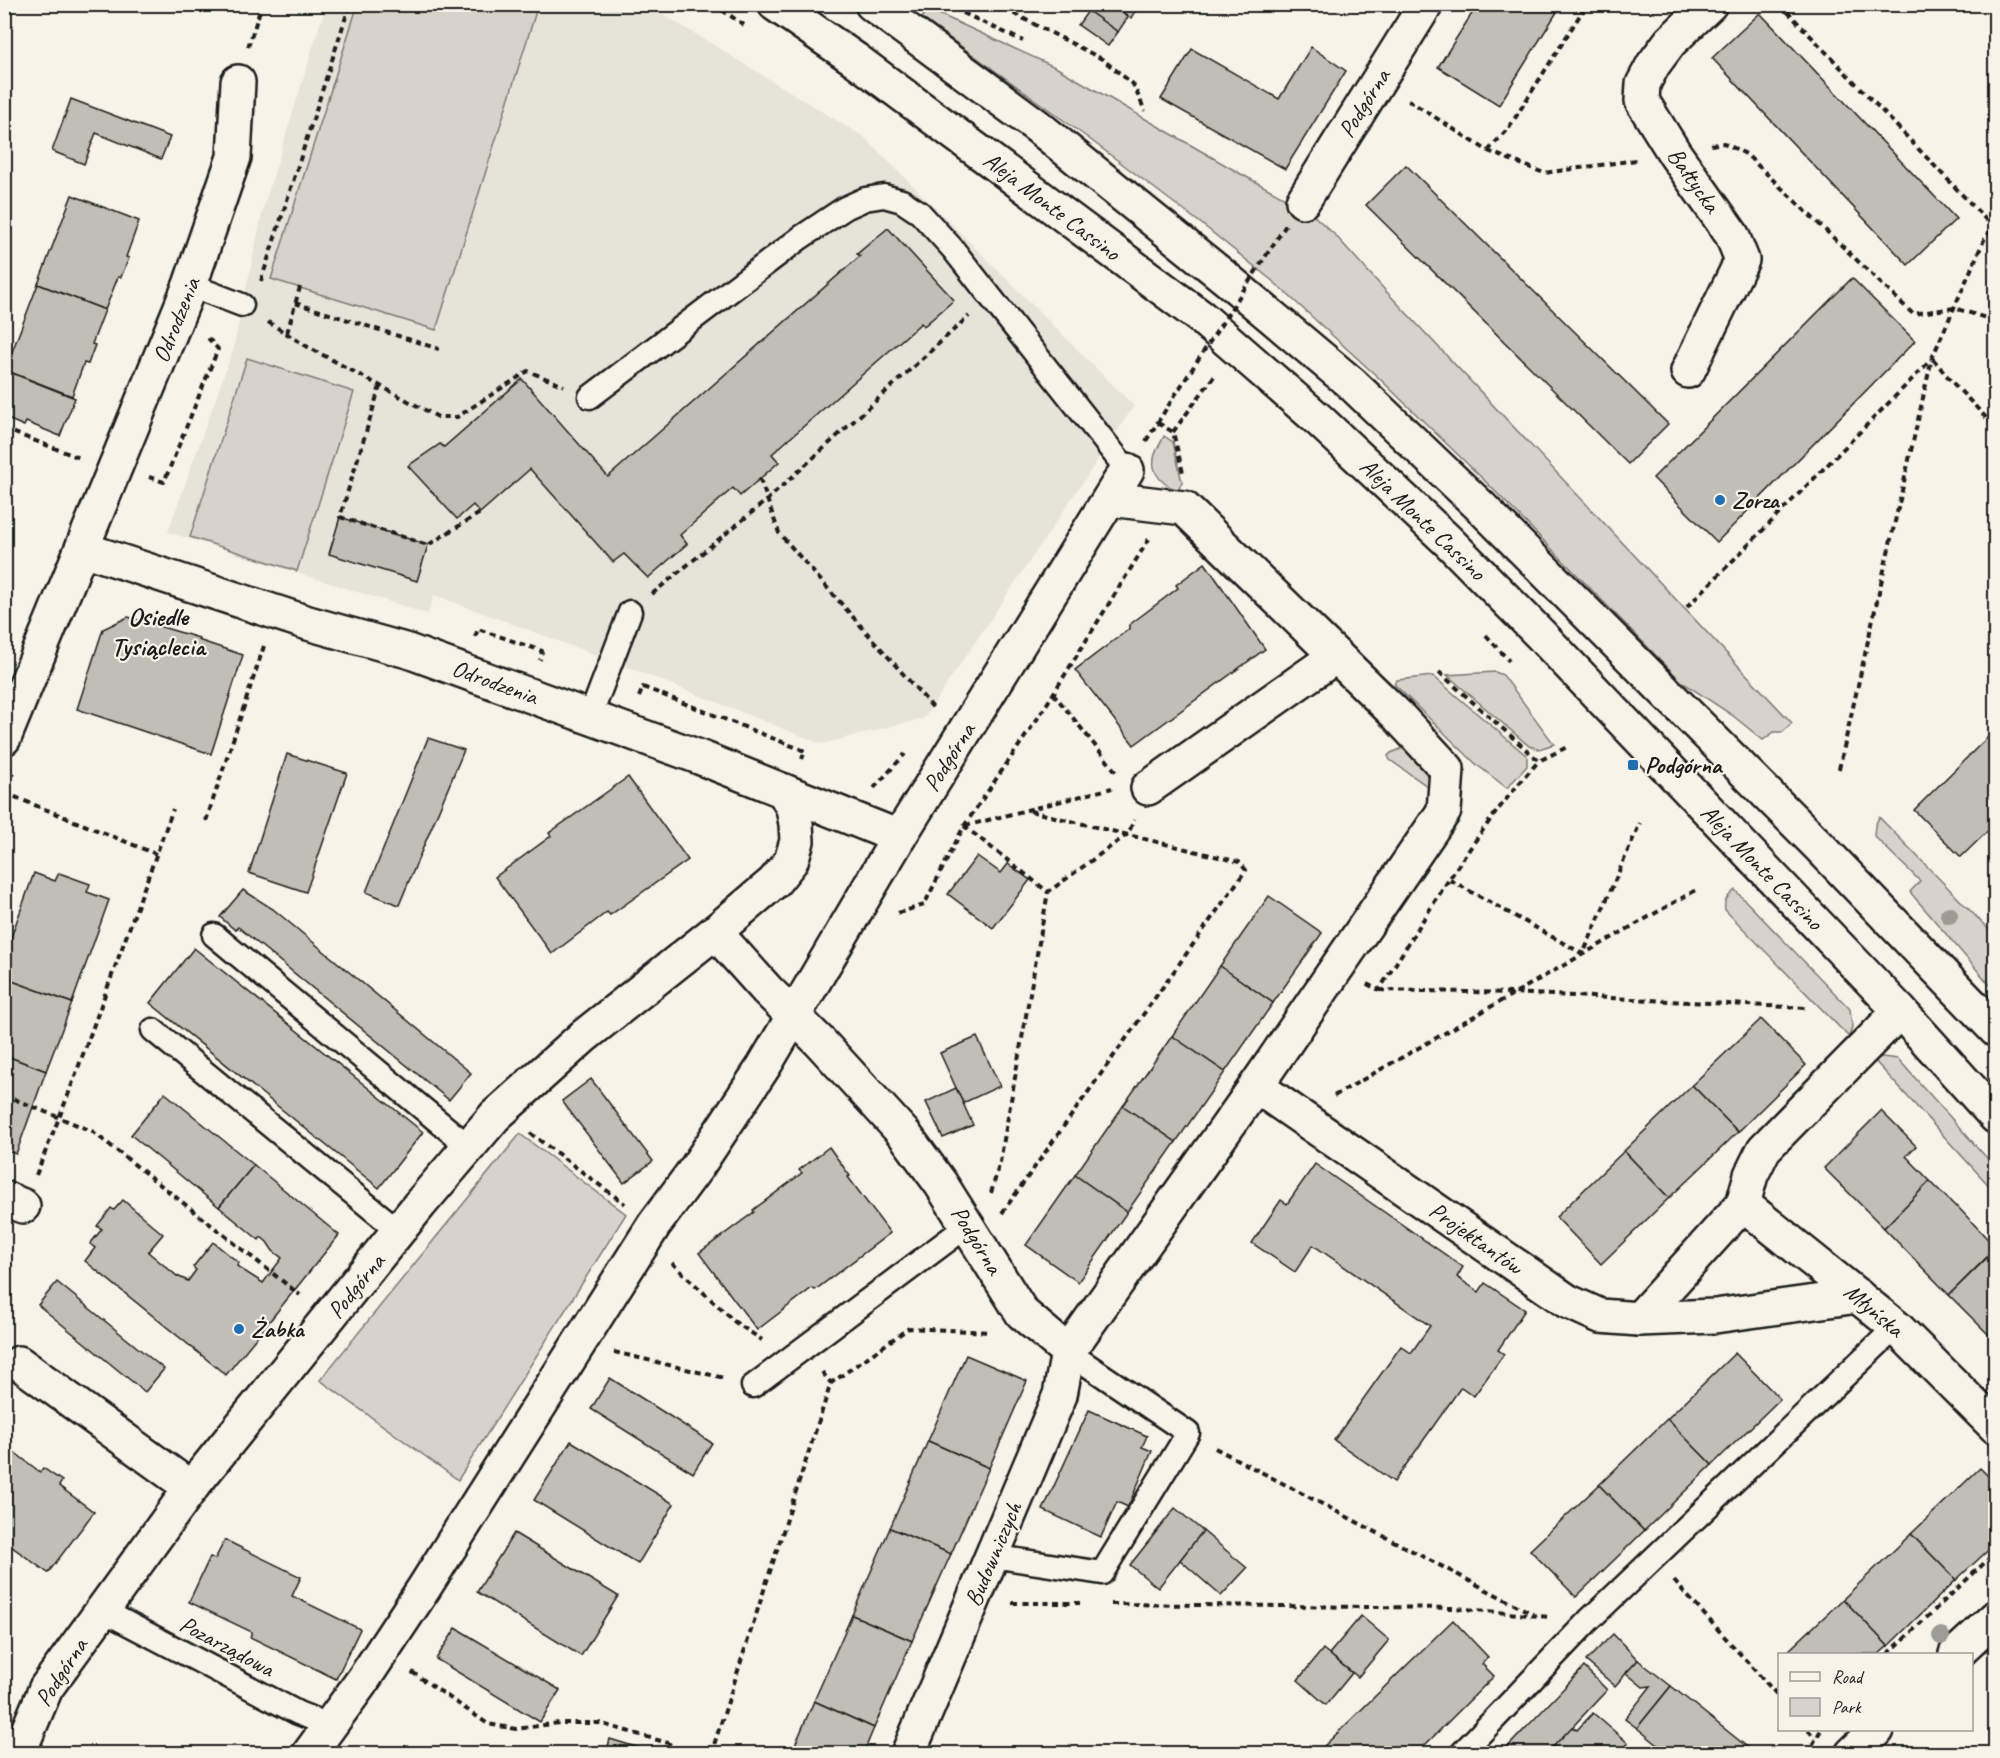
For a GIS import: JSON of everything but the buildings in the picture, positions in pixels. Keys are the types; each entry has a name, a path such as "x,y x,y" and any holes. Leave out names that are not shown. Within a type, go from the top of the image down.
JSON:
{"street":[{"name":"Aleja Monte Cassino","path":"775,4 866,67 1202,318 1319,420 1457,549 1900,1011 1995,1117"},
{"name":"Aleja Monte Cassino","path":"872,4 1037,126 1228,280 1352,384 1480,506 1876,903 1995,1030"},
{"name":"Podgórna","path":"1295,213 1426,4"},
{"name":"Bałtycka","path":"1688,371 1742,260 1732,235 1675,154 1642,101 1643,84 1653,64 1670,42 1710,4"},
{"name":"Odrodzenia","path":"4,738 83,549 204,290 234,157 238,82"},
{"name":"Podgórna","path":"309,1754 424,1588 649,1232 697,1167 764,1066 899,837 1127,470"},
{"path":"1068,1352 1256,1086 1443,811 1447,769 1397,715 1184,508 1110,500"},
{"name":"Odrodzenia","path":"83,549 308,623 594,707 699,757 792,777 899,837"},
{"path":"1148,788 1336,656"},
{"name":"Podgórna","path":"22,1754 24,1740 46,1688 102,1610 192,1488 469,1147 501,1111 585,1036 774,882 791,861 797,841 792,777"},
{"name":"Podgórna","path":"715,932 905,1135 974,1235 1022,1313 1068,1352"},
{"path":"1639,1318 1743,1204 1751,1175 1764,1149 1900,1011"},
{"name":"Projektantów","path":"1256,1086 1567,1301 1600,1316 1639,1318 1715,1316 1858,1296"},
{"name":"Młyńska","path":"1743,1204 1896,1327 1995,1427"},
{"name":"Budowniczych","path":"908,1754 1060,1395 1068,1352"},
{"path":"19,1363 192,1488"},
{"path":"1957,1653 1995,1617"},
{"path":"1852,1754 1876,1731"}],"lane":[{"path":"590,397 800,238 845,208 866,199 884,196 902,201 920,213 952,248 1127,470"},
{"path":"204,290 249,309"},
{"path":"594,707 630,612"},
{"path":"214,935 469,1147"},
{"path":"153,1030 399,1231"},
{"path":"753,1386 974,1235"},
{"path":"1461,1754 1589,1620 1896,1327"},
{"path":"992,1556 1101,1573 1188,1433 1068,1352"},
{"name":"Pozarządowa","path":"102,1610 298,1713 330,1725"}],"path":[{"path":"238,82 262,4"},
{"path":"350,4 263,273 249,309 286,333 438,417 457,417 528,371 590,397"},
{"path":"944,4 1023,41"},
{"path":"995,4 1102,59 1133,84 1145,111"},
{"path":"1488,151 1510,126 1587,4"},
{"path":"1780,4 1994,226 1984,240 1932,358 1839,769"},
{"path":"1378,81 1488,151 1544,173 1561,170"},
{"path":"1162,415 1295,213"},
{"path":"286,333 300,287"},
{"path":"1887,289 1913,314 1954,308 1995,321"},
{"path":"143,477 164,482 218,349 208,339 205,332 204,290"},
{"path":"630,612 767,500 991,296"},
{"path":"295,303 439,349"},
{"path":"1932,358 1995,428"},
{"path":"1688,607 1932,358"},
{"path":"1173,432 1217,371"},
{"path":"380,386 340,517 428,545 480,513"},
{"path":"890,915 924,905 964,826 1040,715 1159,524 1175,526 1189,493 1173,432 1158,423"},
{"path":"4,429 85,460"},
{"path":"760,479 779,533 939,715"},
{"path":"471,643 478,628 542,651 538,665"},
{"path":"206,821 265,642"},
{"path":"1439,672 1539,761"},
{"path":"594,707 630,703 639,697 643,687 805,751 792,777"},
{"path":"1053,693 1118,775"},
{"path":"867,792 876,787 912,746"},
{"path":"1379,990 1450,880 1513,789 1539,761 1567,747"},
{"path":"964,826 1114,787"},
{"path":"5,793 156,854"},
{"path":"21,1195 59,1117 173,809"},
{"path":"974,1235 1246,870 1239,862 1026,810"},
{"path":"1583,954 1640,823"},
{"path":"964,826 1048,892"},
{"path":"974,1235 984,1215 1000,1162 1048,892 1128,834"},
{"path":"1450,880 1583,954"},
{"path":"1299,1115 1696,890"},
{"path":"1336,968 1379,990 1513,993 1807,1008"},
{"path":"4,1095 92,1131 306,1299"},
{"path":"501,1111 649,1232 735,1322 789,1360"},
{"path":"711,1754 831,1383 909,1328 1008,1333 1027,1317"},
{"path":"579,1343 753,1386"},
{"path":"1188,1433 1535,1615"},
{"path":"1889,1653 1995,1552"},
{"path":"1654,1558 1778,1697"},
{"path":"972,1602 1090,1604"},
{"path":"1102,1604 1455,1608 1589,1620"},
{"path":"422,1679 488,1724 516,1729 559,1724 599,1723 668,1743 684,1754"},
{"path":"1809,1731 1815,1738"},
{"path":"1807,1754 1820,1731"}],"shaded area":[{"path":"326,5 648,5 864,137 1134,406 924,718 822,744 612,661 434,595 428,614 168,532 233,350 264,206"}],"green space":[{"path":"358,4 538,5 436,330 271,279"},
{"path":"928,9 1057,68 1309,211 1336,236 1792,723 1783,732 1774,732 1763,740 1732,715 1682,682 1486,482 1381,380 1275,283 1088,138 922,18"},
{"path":"247,358 354,392 297,571 190,537"},
{"path":"1164,436 1173,442 1182,482 1178,490 1164,483 1155,470 1155,455"},
{"path":"1495,672 1503,675 1554,744 1539,749 1529,746 1447,675"},
{"path":"1433,676 1527,756 1527,766 1507,788 1477,765 1394,684 1397,680"},
{"path":"1403,748 1431,764 1430,788 1390,760 1388,756 1391,753"},
{"path":"1879,817 1995,936 1995,991 1910,892 1920,881 1874,836"},
{"path":"1735,890 1850,1009 1852,1027 1849,1037 1725,910 1727,899"},
{"path":"1882,1057 1898,1059 1995,1167 1995,1192 1874,1060"},
{"path":"520,1134 626,1214 458,1480 320,1380"}],"place":[{"name":"Zorza","path":"1720,500"},
{"name":"Podgórna","path":"1633,765"},
{"name":"Żabka","path":"239,1329"}],"district":[{"name":"Osiedle Tysiąclecia","path":"158,631"}]}
